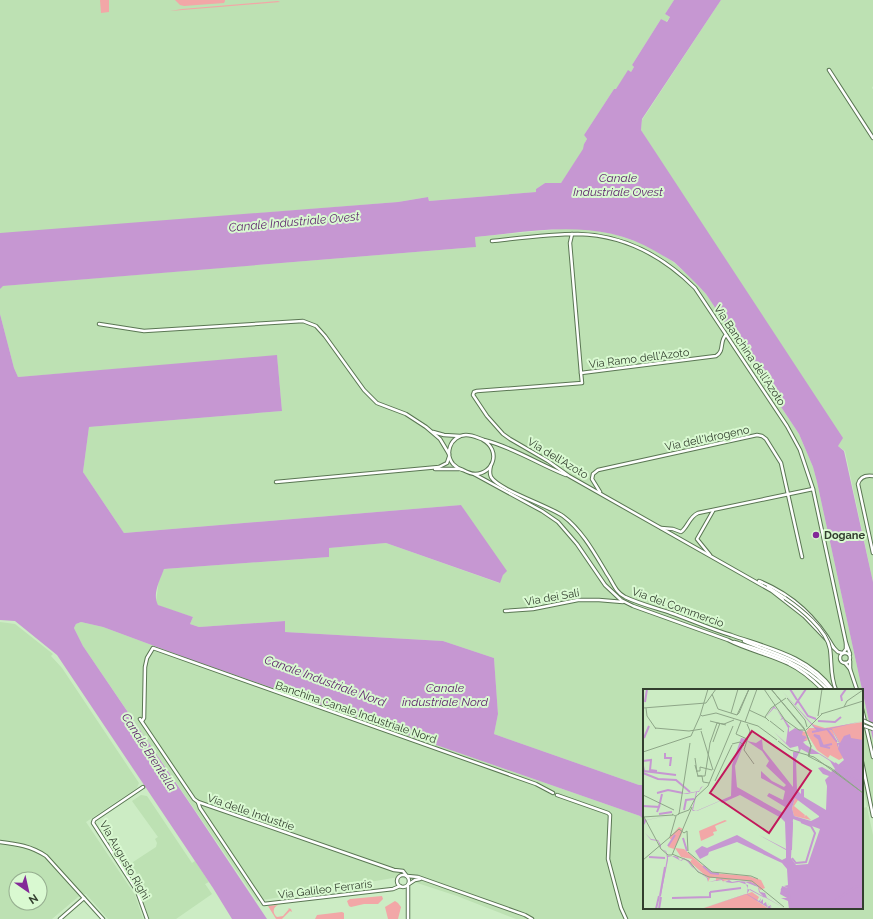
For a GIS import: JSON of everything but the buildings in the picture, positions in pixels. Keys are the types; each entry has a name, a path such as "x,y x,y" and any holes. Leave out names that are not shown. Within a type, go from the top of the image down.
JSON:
{"street":[{"path":"829,70 873,138"},
{"name":"Via Banchina dell'Azoto","path":"492,240 572,234 611,238 643,249 659,258 682,275 694,288 726,334 794,439 805,463 813,489 846,643 850,655"},
{"name":"Via Ramo dell'Azoto","path":"572,234 570,244 581,373 716,356 721,352 723,339 726,334"},
{"path":"99,324 144,331 303,321 316,326 364,390 377,403 406,414 433,432 440,439 449,454 452,463 461,470"},
{"name":"Via dell'Azoto","path":"581,373 582,383 477,390 473,393 474,397 487,416 503,434 510,439 548,461 569,476 773,589 806,615 826,638 830,648 833,689"},
{"path":"433,432 444,435 471,435 513,449 545,466 569,476"},
{"name":"Via dell'Idrogeno","path":"602,494 593,482 592,477 593,474 600,469 759,435 766,439 780,461 788,495"},
{"path":"276,482 432,468 445,465 448,462 452,442 460,436"},
{"path":"432,468 461,470 474,474 483,472 491,465 493,450 489,444 483,440"},
{"name":"Via del Commercio","path":"491,465 491,476 502,486 550,508 570,522 582,536 617,590 626,598 706,625 729,635 795,658 819,674 832,689"},
{"name":"Via del Commercio","path":"474,474 542,511 558,522 577,544 605,585 621,600 728,640 794,667 811,678 822,689"},
{"path":"873,476 863,477 858,483 873,553"},
{"path":"661,528 673,529 681,532 693,516 813,489"},
{"path":"788,495 802,557"},
{"path":"710,555 697,539 713,511"},
{"name":"Via dell'Azoto","path":"753,579 796,609 836,650 843,653"},
{"name":"Via dei Sali","path":"505,611 533,609 578,600 599,600 626,603"},
{"path":"729,635 800,666 827,689"},
{"path":"728,640 788,657 819,677 832,689"},
{"path":"846,643 846,649 840,658 850,669"},
{"name":"Banchina Canale Industriale Nord","path":"141,720 144,718 146,662 152,648 536,784 553,793"},
{"path":"843,653 850,655 850,669 857,689"},
{"path":"843,662 846,663 850,660"},
{"path":"863,714 873,757"},
{"name":"Via delle Industrie","path":"141,720 194,799 198,802 394,870 402,871 407,875 525,915 532,919"},
{"path":"863,720 873,725"},
{"path":"863,725 873,729"},
{"path":"863,767 873,816"},
{"name":"Via Augusto Righi","path":"143,787 94,820 93,823 137,891 147,919"},
{"path":"557,795 610,815 608,859 621,908 626,919"},
{"name":"Via Galileo Ferraris","path":"198,802 204,814 264,904 401,887"},
{"path":"0,842 22,845 40,852 52,862 103,919"},
{"path":"394,870 397,872 399,877 398,883 407,894"},
{"path":"399,877 402,875 407,875 408,919"},
{"path":"401,887 416,879 422,879"},
{"name":"Via Galileo Ferraris","path":"389,889 395,887 398,883"},
{"path":"60,919 84,898"}],"shaded area":[{"path":"0,0 674,0 665,14 670,17 666,22 661,19 632,65 634,67 631,72 628,71 616,90 614,89 584,135 587,139 584,144 584,149 561,183 545,183 536,189 536,192 429,201 428,197 398,202 0,234"},
{"path":"100,0 109,0 109,12 101,13"},
{"path":"175,0 225,1 224,3 184,6 180,5"},
{"path":"721,0 873,0 873,582 845,451 838,446 641,130 642,120"},
{"path":"280,2 170,11 182,9"},
{"path":"561,229 586,229 614,234 646,245 672,261 706,294 799,434 813,467 862,689 643,689 643,785 639,785 494,734 498,714 494,658 443,641 285,632 285,621 199,627 190,624 193,617 162,607 156,602 159,579 164,569 329,557 328,548 386,543 499,583 503,575 461,505 124,533 83,472 89,427 282,411 277,356 18,377 14,368 0,314 0,289 2,286 476,247 475,237"},
{"path":"0,622 15,624 53,654 51,656 62,668 139,783 137,788 86,822 135,895 143,919 108,919 86,894 78,897 52,919 0,919"},
{"path":"81,622 103,627 192,660 640,816 643,819 643,909 863,909 863,808 867,807 873,835 873,919 516,919 457,896 399,877 257,901 83,646 74,628 76,624"},
{"path":"863,694 873,740 873,804 867,807 864,791"},
{"path":"141,795 147,796 192,863 195,861 209,882 205,884 212,894 176,919 149,919 142,897 145,894 134,884 139,877 130,864 156,847 157,843 155,839 158,837 132,801"},
{"path":"382,896 383,899 378,904 364,904 351,907 347,901 350,899"},
{"path":"395,901 401,907 398,919 388,919 385,907"},
{"path":"278,905 274,910 274,914 277,917 283,916 289,909 288,908 291,909 292,912 290,911 282,919 276,919 268,906"},
{"path":"344,913 344,919 315,919 317,915"}],"water":[{"name":"Canale Industriale Ovest","path":"674,0 721,0 642,119 641,130 843,438 838,446 844,451 873,582 873,740 817,482 813,467 799,434 706,294 674,262 655,251 634,241 612,234 590,230 544,230 475,237 476,247 3,286 0,289 0,233 398,202 428,197 429,201 536,192 536,189 545,183 561,183 583,149 587,139 584,135 614,89 616,89 628,70 631,72 634,67 632,65 661,19 667,22 670,17 665,14"},
{"path":"0,314 14,368 18,377 277,355 282,411 89,427 83,472 124,533 461,505 507,571 503,575 500,583 386,543 329,548 329,557 164,569 156,592 156,601 158,605 193,617 190,624 199,627 285,621 285,632 443,641 494,658 498,714 494,734 639,785 643,785 643,819 640,816 192,660 103,627 81,622 76,624 74,628 83,646 267,919 232,919 213,888 57,655 15,621 0,620"}],"place":[{"name":"Dogane","path":"816,535"}],"water label":[{"name":"Canale Industriale Nord","path":"325,681"},
{"name":"Canale industriale Nord","path":"445,695"},
{"name":"Canale Brentella","path":"149,752"}]}
